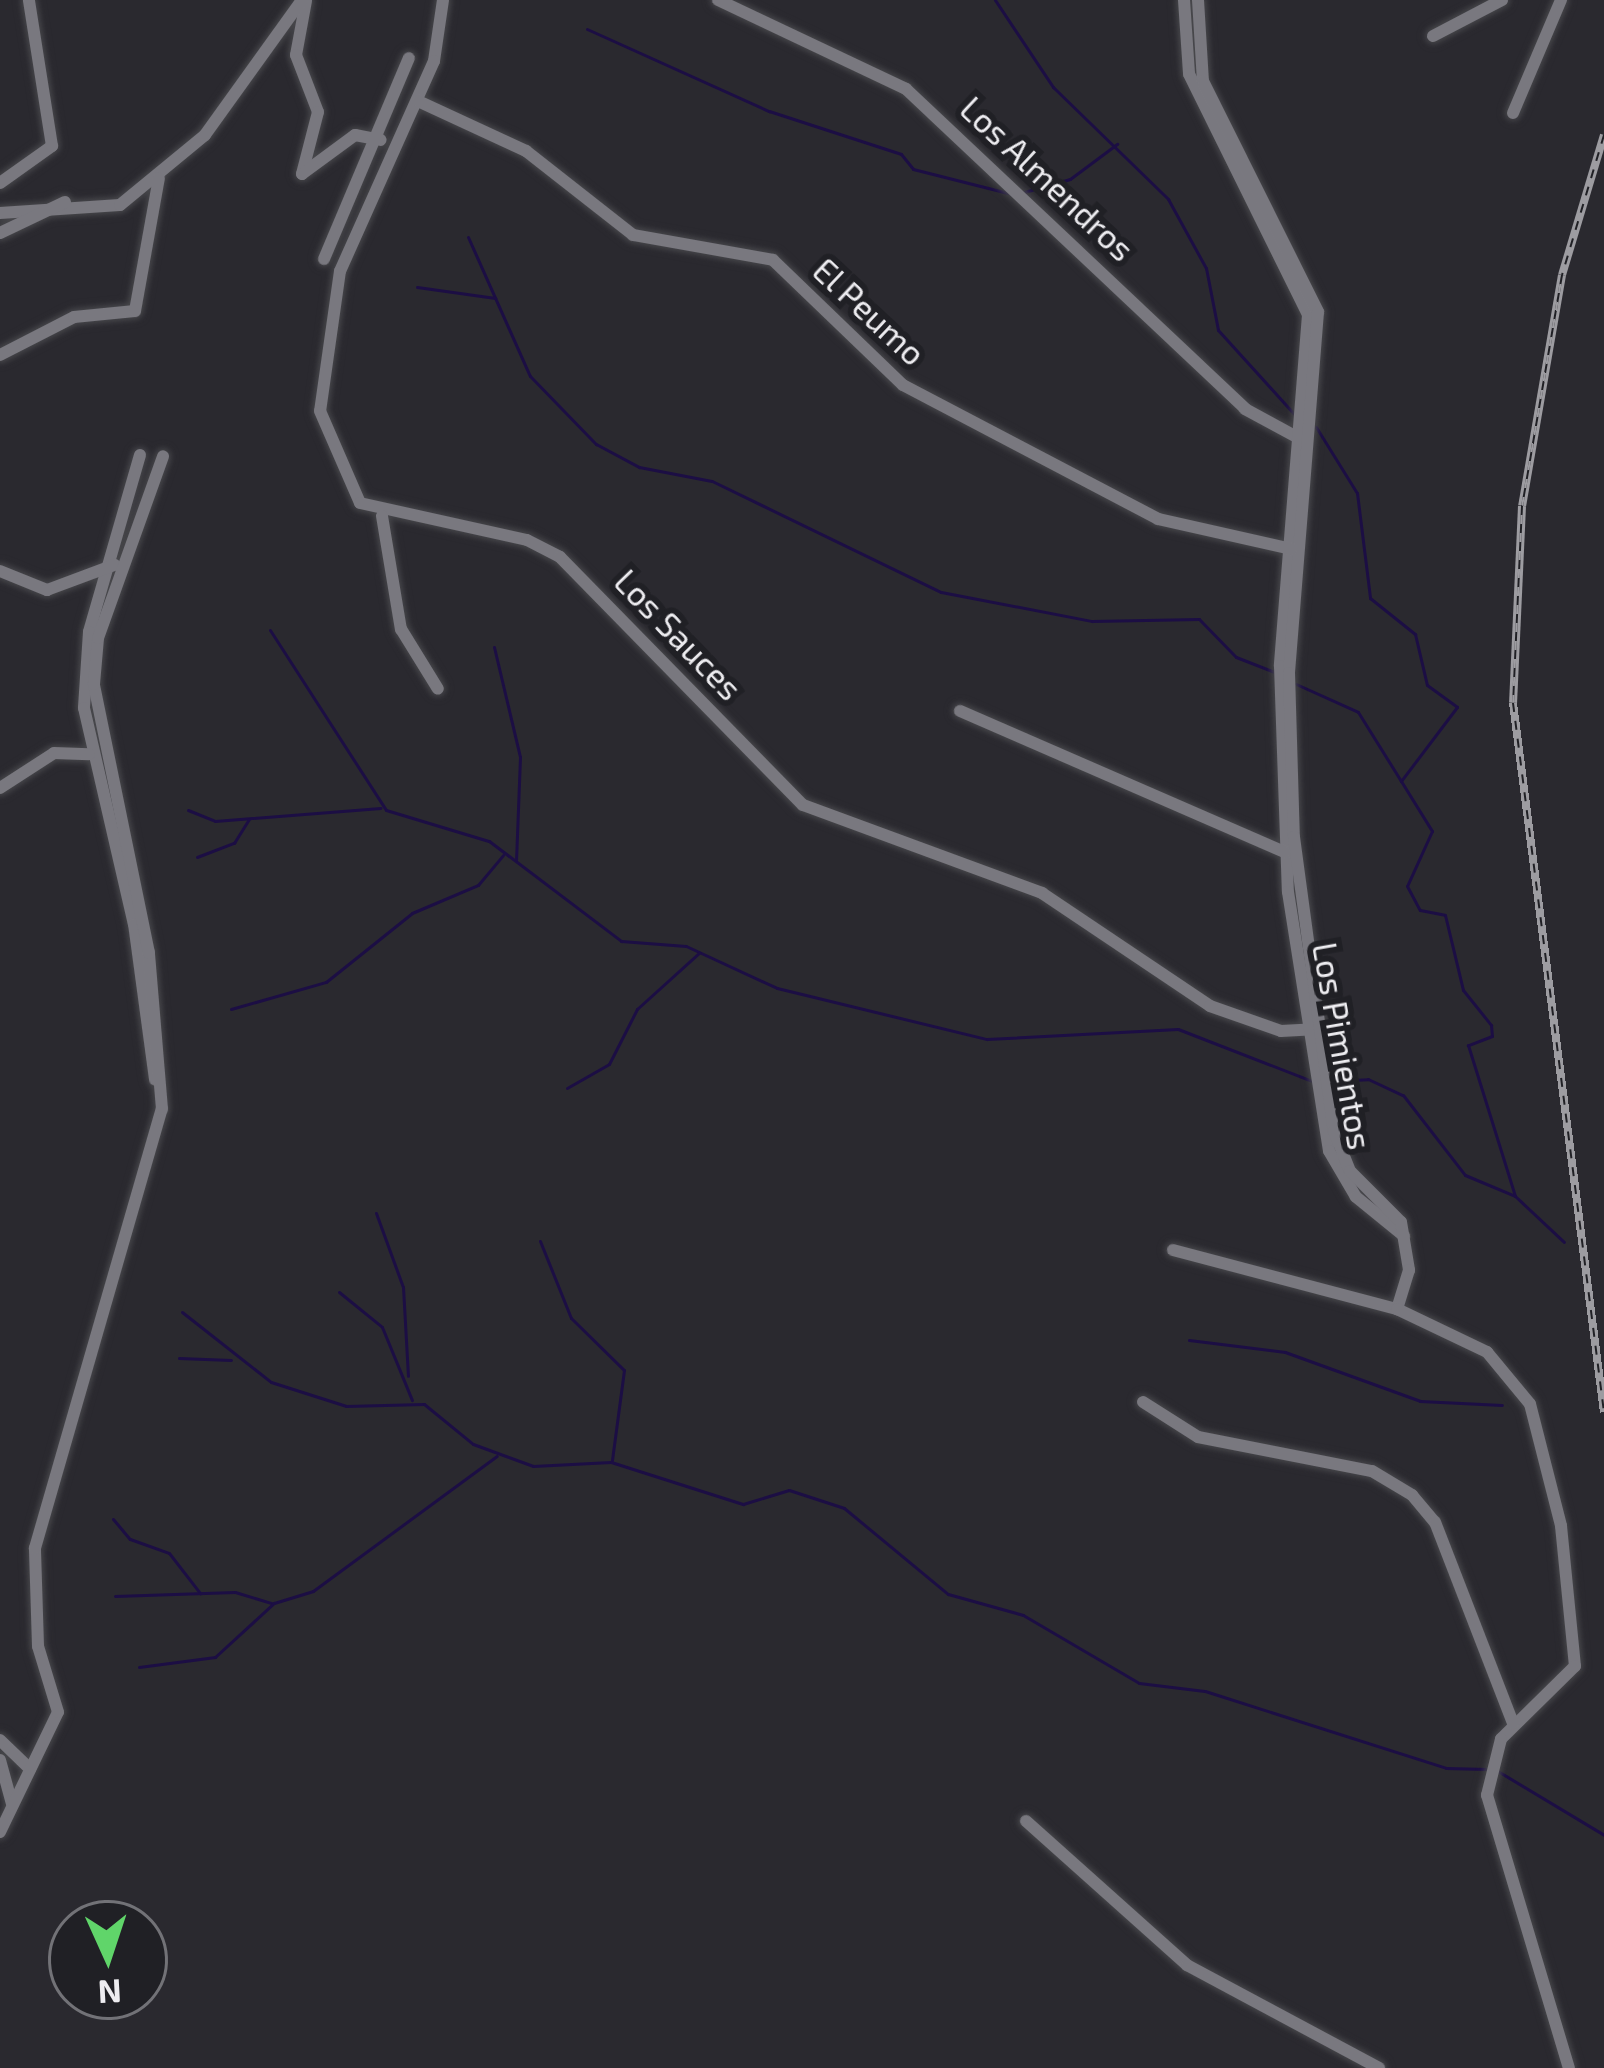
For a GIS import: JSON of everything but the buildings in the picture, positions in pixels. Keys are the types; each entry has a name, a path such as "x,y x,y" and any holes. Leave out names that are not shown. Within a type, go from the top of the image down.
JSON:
{"street":[{"path":"0,183 52,146 29,0"},
{"path":"304,0 296,55 318,112 302,174 356,135 381,140"},
{"path":"0,213 66,201 120,205 205,135 304,0"},
{"path":"438,688 401,629 382,516 349,487 319,398 350,234 418,101 442,0"},
{"name":"Los Almendros","path":"718,0 906,88 1245,409 1302,441"},
{"name":"Los Pimientos","path":"1184,0 1189,74 1306,305 1302,441"},
{"name":"Los Pimientos","path":"1198,0 1203,82 1316,302 1292,550 1285,852 1334,1163 1405,1238 1397,1309"},
{"path":"1433,36 1502,0"},
{"path":"1513,113 1561,0"},
{"path":"324,259 328,230 381,140 409,58"},
{"name":"El Peumo","path":"418,101 526,151 633,235 773,260 884,372 980,428 1185,530 1292,550"},
{"path":"0,355 74,317 135,310 159,176"},
{"path":"0,233 47,219 66,201"},
{"path":"140,455 114,565 84,660 88,754 134,924 155,1081"},
{"path":"0,1832 58,1712 38,1646 35,1548 162,1109 148,953 94,684 98,638 163,456"},
{"name":"Los Sauces","path":"382,516 544,547 622,611 803,805 1042,893 1196,998 1312,1030"},
{"name":"Los Pimientos","path":"1292,550 1290,788 1312,1030"},
{"path":"0,571 47,590 114,565"},
{"path":"960,711 1285,852"},
{"path":"0,788 55,753 88,754"},
{"path":"1173,1250 1397,1309 1507,1369 1542,1437 1575,1666 1513,1724 1491,1765 1489,1817 1568,2068"},
{"path":"1143,1402 1198,1437 1372,1471 1412,1495 1435,1522 1513,1724"},
{"path":"0,1740 30,1769"},
{"path":"0,1760 13,1805"},
{"path":"1026,1821 1183,1970 1379,2068"}],"waterway":[{"path":"995,0 1053,87 1168,199 1206,268 1218,330 1297,417"},
{"path":"587,29 769,111 901,154 913,169 1012,194"},
{"path":"1021,193 1070,179 1117,144"},
{"path":"468,237 530,376 596,444 639,467 712,481 941,592 1092,621 1199,619 1236,657 1277,673"},
{"path":"417,287 495,298"},
{"path":"1316,427 1357,493 1370,598 1415,634 1427,685 1457,707 1401,781 1432,831 1407,886 1420,910 1445,915 1463,990 1491,1025 1492,1036 1468,1045 1515,1196 1564,1242"},
{"path":"270,630 386,810 489,841 621,941 686,946 777,988 987,1039 1178,1029 1312,1081"},
{"path":"494,647 520,757 516,860"},
{"path":"1296,684 1358,712 1401,781"},
{"path":"188,810 215,821 380,808"},
{"path":"197,857 234,843 249,819"},
{"path":"231,1009 326,982 412,913 478,885 503,855"},
{"path":"567,1088 609,1064 637,1009 699,953"},
{"path":"1333,1081 1368,1079 1403,1095 1465,1175 1515,1196"},
{"path":"376,1213 403,1287 408,1376"},
{"path":"540,1241 571,1318 624,1370 612,1460"},
{"path":"339,1292 382,1327 412,1400"},
{"path":"182,1312 271,1382 346,1406 424,1404 473,1444 533,1466 611,1462 743,1504 789,1490 844,1508 948,1594 1023,1615 1139,1683 1205,1691 1446,1768 1487,1769"},
{"path":"1189,1340 1285,1352 1420,1401 1502,1405"},
{"path":"179,1358 231,1360"},
{"path":"139,1667 215,1657 274,1603 313,1591 497,1456"},
{"path":"113,1519 130,1539 169,1553 200,1593"},
{"path":"115,1596 235,1592 272,1603"},
{"path":"1496,1770 1604,1835"}],"railway":[{"path":"1604,135 1562,275 1522,506 1513,703 1604,1412"}]}
